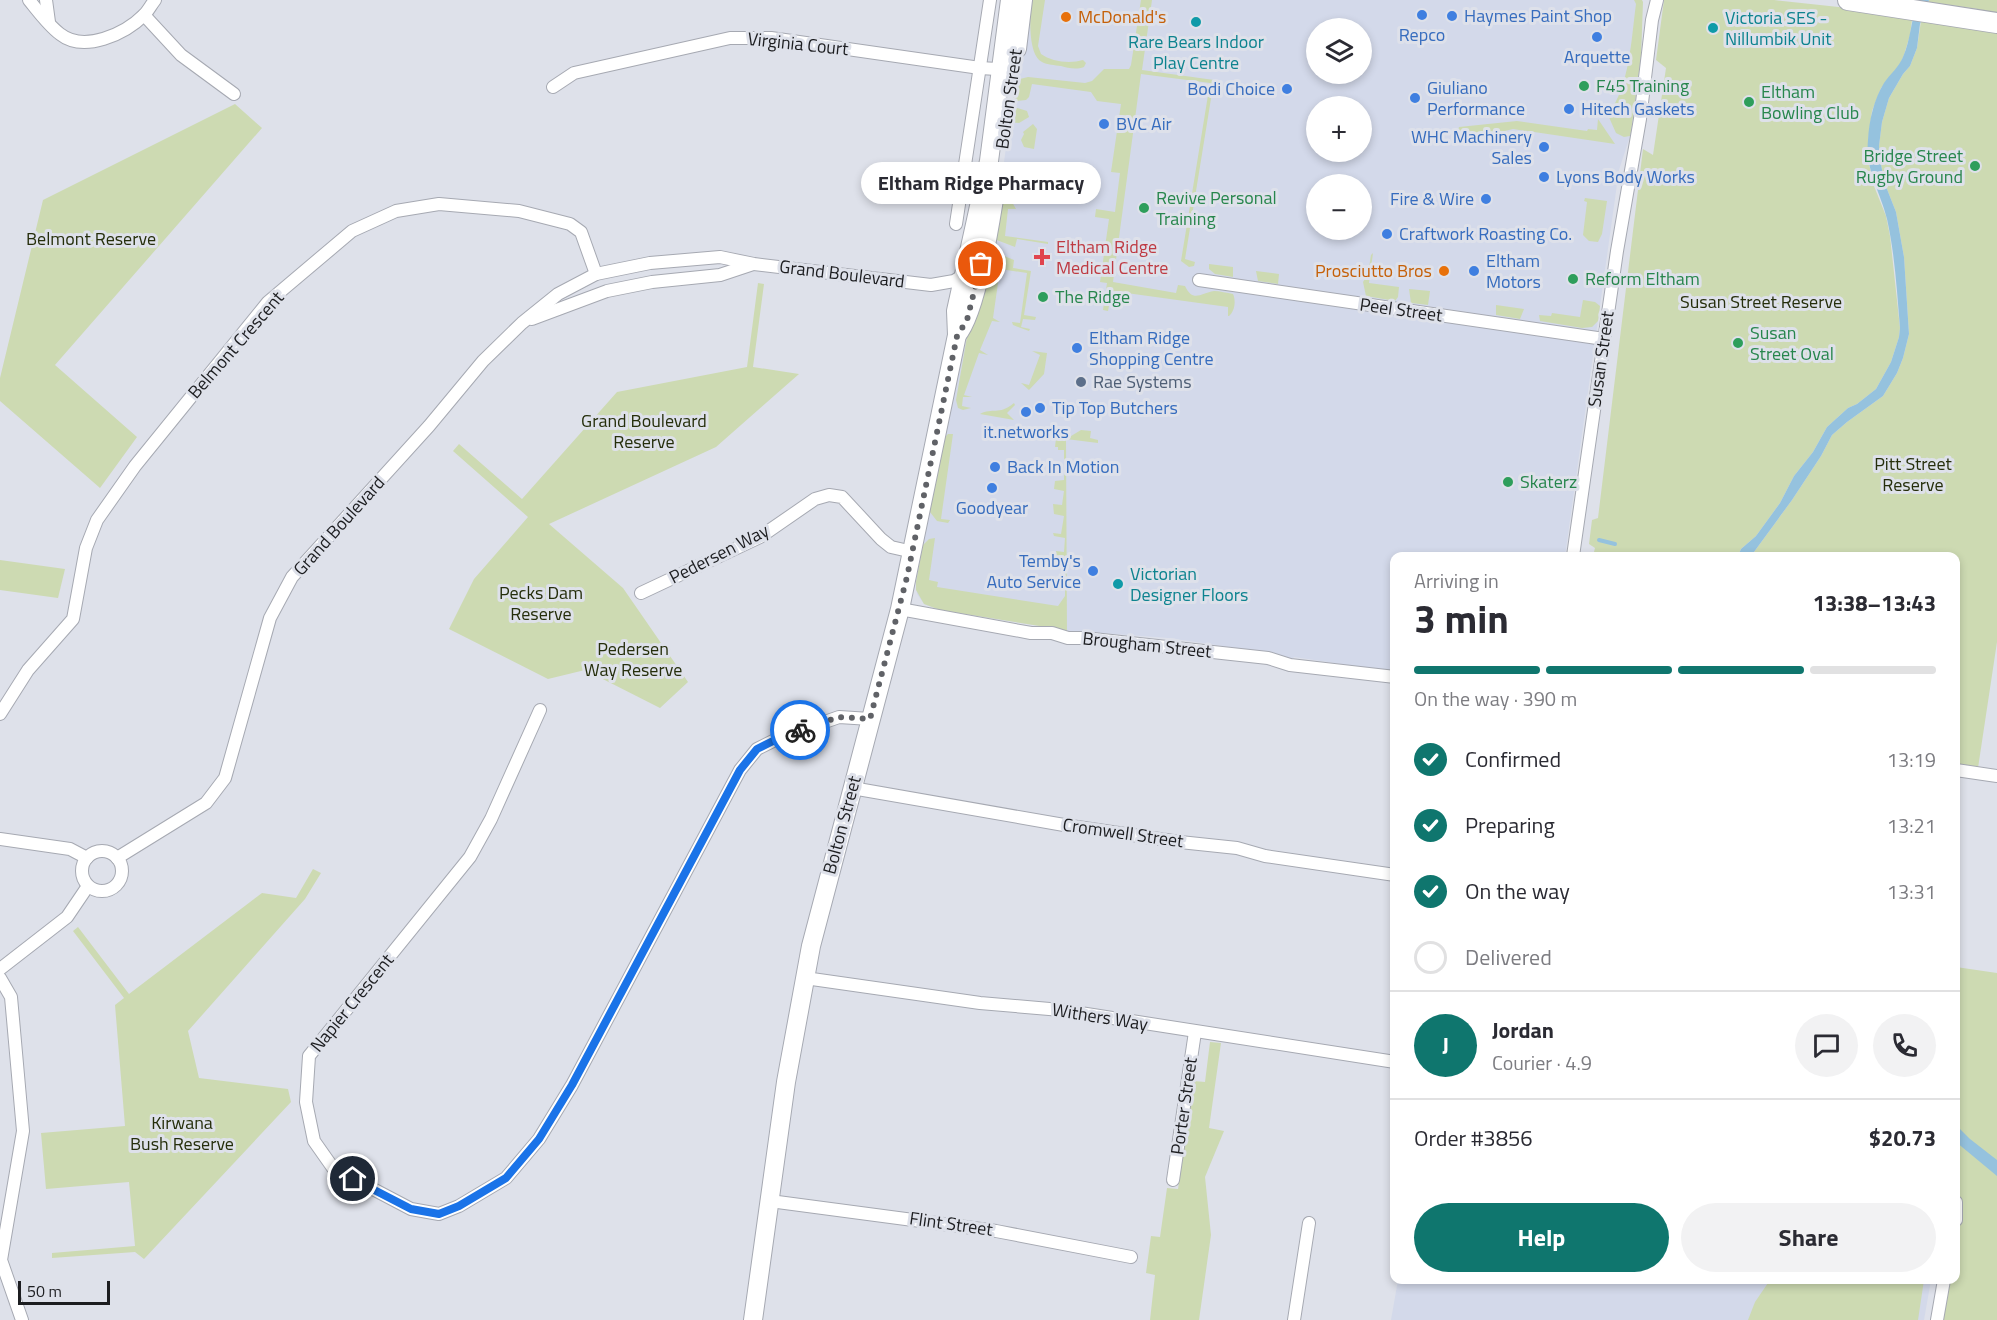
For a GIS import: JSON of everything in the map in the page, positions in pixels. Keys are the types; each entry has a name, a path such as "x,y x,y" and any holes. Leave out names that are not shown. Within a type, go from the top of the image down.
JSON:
{"main road":[{"name":"Bolton Street","path":"968,292 995,198 1008,70 1010,0"},
{"name":"Bolton Street","path":"753,1320 786,1082 805,978 819,912 900,609 957,336 967,320 968,292 965,274 1023,0"},
{"path":"1848,0 1997,23"}],"street":[{"path":"29,0 61,35 75,42 92,42 116,34 144,15 155,0"},
{"path":"46,0 49,23"},
{"name":"Bolton Street","path":"956,224 990,0"},
{"name":"Susan Street","path":"1646,0 1652,20"},
{"name":"Susan Street","path":"1574,552 1604,339 1640,119 1652,20 1657,0"},
{"path":"144,15 181,55 234,94"},
{"name":"Virginia Court","path":"553,87 574,73 730,38 771,38 1008,70"},
{"name":"Belmont Crescent","path":"0,714 28,670 73,619 86,548 97,520 147,451 268,302 352,231 396,212 440,204 519,212 570,224 581,232 596,274"},
{"name":"Grand Boulevard","path":"117,858 206,803 225,778 270,618 292,577 429,426 483,361 522,323 558,294 596,274 650,263 720,257 754,264 931,285 954,281 965,274"},
{"name":"Grand Boulevard","path":"522,323 607,291 652,282 720,275 754,264"},
{"name":"Peel Street","path":"1199,280 1604,339"},
{"name":"Grand Boulevard","path":"931,285 946,292 968,292"},
{"name":"Pedersen Way","path":"641,592 760,537 815,499 829,495 842,497 880,539 891,547 913,552"},
{"name":"Brougham Street","path":"900,609 1031,633 1052,633 1064,638 1084,638 1264,657 1290,665 1390,676"},
{"name":"Napier Crescent","path":"540,710 491,819 470,857 309,1056 306,1102 314,1141 333,1168 411,1209 439,1214 459,1206 506,1178 539,1139 578,1075 740,770 757,749 779,738 839,717 870,719"},
{"path":"1960,771 1997,776"},
{"name":"Cromwell Street","path":"852,788 1064,825 1238,848 1265,856 1390,874"},
{"path":"0,839 70,849 87,858"},
{"path":"96,851 108,851 117,858 122,867 121,877 116,885 107,890 97,890 88,886 83,877 82,867 87,858 96,851"},
{"path":"0,969 67,917 88,886"},
{"path":"0,978 11,997 24,1131 1,1260 22,1320"},
{"name":"Withers Way","path":"805,978 980,1003 1061,1010 1390,1061"},
{"name":"Porter Street","path":"1173,1180 1195,1032"},
{"name":"Flint Street","path":"770,1201 996,1231 1131,1257"},
{"path":"1294,1320 1309,1223"},
{"path":"1937,1320 1943,1284"}],"shaded area":[{"path":"1027,0 1642,0 1642,43 1634,113 1619,170 1566,552 1390,552 1390,671 1294,657 1291,660 1271,653 1168,638 1074,631 1070,634 1052,628 940,610 924,604 917,594 916,582 950,404 977,298 1002,176"},
{"path":"1397,1284 1930,1284 1924,1320 1391,1320"}],"green space":[{"path":"1030,0 1045,0 1038,46 1041,54 1061,62 1083,60 1086,63 1084,67 1072,68 1049,64 1037,58 1032,43"},
{"path":"1141,0 1152,0 1142,70 1214,80 1185,259 1195,262 1194,266 1189,267 1181,261 1210,83 1141,74 1113,282 1176,293 1178,285 1185,286 1194,296 1214,291 1233,294 1233,311 1229,316 1228,307 1112,291 1108,311 1103,310 1107,283 1100,282 1109,219 1095,217 1096,209 1115,212 1120,173 1111,172 1121,104 1097,101 1091,92 1032,84 1026,100 1017,101 1013,97 1020,79 1028,77 1085,83 1092,81 1104,69 1129,69"},
{"path":"1634,0 1643,2 1641,56 1631,132 1630,136 1624,137 1616,133 1608,115 1621,90 1625,76 1631,47 1636,4"},
{"name":"Susan Street Reserve","path":"1664,0 1774,0 1892,13 1892,17 1912,20 1904,55 1900,64 1881,88 1872,111 1868,142 1869,164 1874,186 1886,216 1890,236 1900,328 1891,362 1876,389 1848,408 1827,427 1813,452 1794,476 1780,503 1756,536 1740,552 1594,552 1595,548 1589,544 1592,520 1598,518 1643,149 1653,155 1666,68 1656,60"},
{"path":"1929,0 1997,0 1997,14 1978,13 1978,9 1929,2"},
{"name":"Pitt Street Reserve","path":"1921,21 1997,30 1997,642 1978,768 1960,765 1960,552 1754,552 1792,500 1832,435 1883,396 1903,358 1909,334 1904,257 1896,212 1885,184 1879,146 1882,122 1889,98 1910,66 1917,48"},
{"name":"Belmont Reserve","path":"235,104 262,128 55,365 137,437 100,488 0,401 0,378 43,200"},
{"path":"1011,106 1027,111 1029,117 1019,123 1010,122"},
{"path":"1598,119 1615,144 1513,129 1481,137 1481,134 1458,130 1459,127 1517,121 1587,131 1588,129 1597,130"},
{"path":"1033,124 1037,129 1034,149 1024,147 1021,140 1023,132"},
{"path":"1004,188 1016,209 1008,209 1005,236 1048,242 1048,244 1017,239 1015,247 994,239"},
{"path":"1585,198 1607,201 1602,234 1598,242 1589,241 1583,235 1587,202 1584,201"},
{"path":"997,253 1014,260 1013,268 1031,271 1024,315 1036,317 1035,320 1023,319 1021,327 1030,329 1029,331 1013,325 1012,322 1020,323 1027,273 1000,269 993,318 1000,322 992,321 980,350 988,355 979,353 964,395 972,397 963,397 962,406 971,408 963,410 958,408 956,400 967,337 977,298 992,255"},
{"path":"1373,253 1369,283 1399,287 1395,301 1366,296 1363,282 1368,274"},
{"path":"1209,264 1233,267 1233,277 1215,274 1209,269"},
{"path":"1256,271 1279,274 1278,284 1258,281"},
{"path":"758,283 764,284 753,367 799,374 716,447 549,524 623,588 688,682 660,708 585,670 548,679 449,629 474,579 528,517 453,451 459,444 522,499 617,392 747,367"},
{"path":"1409,289 1430,291 1428,305 1411,303"},
{"path":"1583,300 1595,302 1600,306 1598,321 1592,327 1582,328 1540,321 1539,315 1551,316 1552,313 1580,317"},
{"path":"1496,305 1524,309 1520,319 1496,315"},
{"path":"1032,351 1047,353 1044,374 1029,390 1021,383 1029,385 1040,355"},
{"path":"1014,403 1015,405 1007,413 1014,420 980,414 1004,409"},
{"path":"1081,430 1091,431 1090,438 1098,440 1098,443 1066,439"},
{"path":"948,434 953,434 941,519 950,520 948,523 937,521 930,512 944,438"},
{"path":"1056,438 1066,439 1067,634 1052,628 940,610 924,604 916,590 916,582 923,545 929,539 935,538 929,580 938,582 937,587 1058,606 1065,596 1065,584 1054,582 1054,577 1065,578 1065,564 1056,562 1056,551 1064,552 1065,538 1054,536 1053,533 1061,534 1064,516 1054,514 1053,504 1062,505 1064,491 1054,489 1055,481 1064,480 1064,450 1058,450 1058,447 1055,447"},
{"path":"0,560 65,569 58,598 0,590"},
{"name":"Kirwana Bush Reserve","path":"313,869 321,873 305,899 188,1031 199,1078 288,1089 291,1102 144,1259 135,1252 52,1258 52,1253 135,1246 129,1182 46,1189 41,1133 125,1126 115,1005 124,998 73,931 78,927 129,994 262,893 296,898"},
{"path":"1960,968 1997,973 1997,1320 1943,1320 1949,1284 1960,1284"},
{"path":"1210,1042 1221,1043 1209,1128 1224,1131 1205,1177 1211,1235 1199,1320 1150,1320 1155,1275 1146,1273 1151,1236 1160,1237 1167,1188 1178,1189 1194,1081 1205,1082"},
{"path":"1767,1284 1923,1284 1918,1320 1748,1320 1755,1302"}],"water":[{"path":"1918,0 1929,0 1920,24 1917,48 1910,66 1889,98 1882,122 1879,146 1885,184 1896,212 1904,257 1909,334 1903,358 1883,396 1832,435 1792,500 1754,552 1740,552 1756,536 1780,503 1794,476 1813,452 1827,427 1848,408 1876,389 1891,362 1900,328 1895,274 1887,219 1869,161 1868,140 1871,118 1880,89 1903,57"},
{"path":"1960,1129 1997,1160 1997,1176 1960,1145"}],"waterway":[{"path":"1599,540 1615,544"}],"way so far":[{"path":"800,730 839,717 870,719 907,577 957,336 967,320 981,264"}],"place":[{"name":"Repco","path":"1422,15"},
{"name":"Haymes Paint Shop","path":"1452,16"},
{"name":"McDonald's","path":"1066,17"},
{"name":"Rare Bears Indoor Play Centre","path":"1196,22"},
{"name":"Victoria SES - Nillumbik Unit","path":"1713,28"},
{"name":"Arquette","path":"1597,37"},
{"name":"F45 Training","path":"1584,86"},
{"name":"Bodi Choice","path":"1287,89"},
{"name":"Giuliano Performance","path":"1415,98"},
{"name":"Eltham Bowling Club","path":"1749,102"},
{"name":"Hitech Gaskets","path":"1569,109"},
{"name":"BVC Air","path":"1104,124"},
{"name":"WHC Machinery Sales","path":"1544,147"},
{"name":"Bridge Street Rugby Ground","path":"1975,166"},
{"name":"Lyons Body Works","path":"1544,177"},
{"name":"Fire & Wire","path":"1486,199"},
{"name":"Revive Personal Training","path":"1144,208"},
{"name":"Craftwork Roasting Co.","path":"1387,234"},
{"name":"Eltham Ridge Medical Centre","path":"1042,257"},
{"name":"Eltham Ridge Pharmacy","path":"981,264"},
{"name":"Prosciutto Bros","path":"1444,271"},
{"name":"Eltham Motors","path":"1474,271"},
{"name":"Reform Eltham","path":"1573,279"},
{"name":"The Ridge","path":"1043,297"},
{"name":"Susan Street Oval","path":"1738,343"},
{"name":"Eltham Ridge Shopping Centre","path":"1077,348"},
{"name":"Rae Systems","path":"1081,382"},
{"name":"Tip Top Butchers","path":"1040,408"},
{"name":"it.networks","path":"1026,412"},
{"name":"Back In Motion","path":"995,467"},
{"name":"Skaterz","path":"1508,482"},
{"name":"Goodyear","path":"992,488"},
{"name":"Temby's Auto Service","path":"1093,571"},
{"name":"Victorian Designer Floors","path":"1118,584"}],"route":[{"path":"353,1179 411,1209 439,1214 459,1206 506,1178 539,1139 572,1085 740,770 757,749 800,730"}],"park label":[{"name":"Grand Boulevard Reserve","path":"644,431"},
{"name":"Pecks Dam Reserve","path":"541,603"},
{"name":"Pedersen Way Reserve","path":"633,659"}]}
